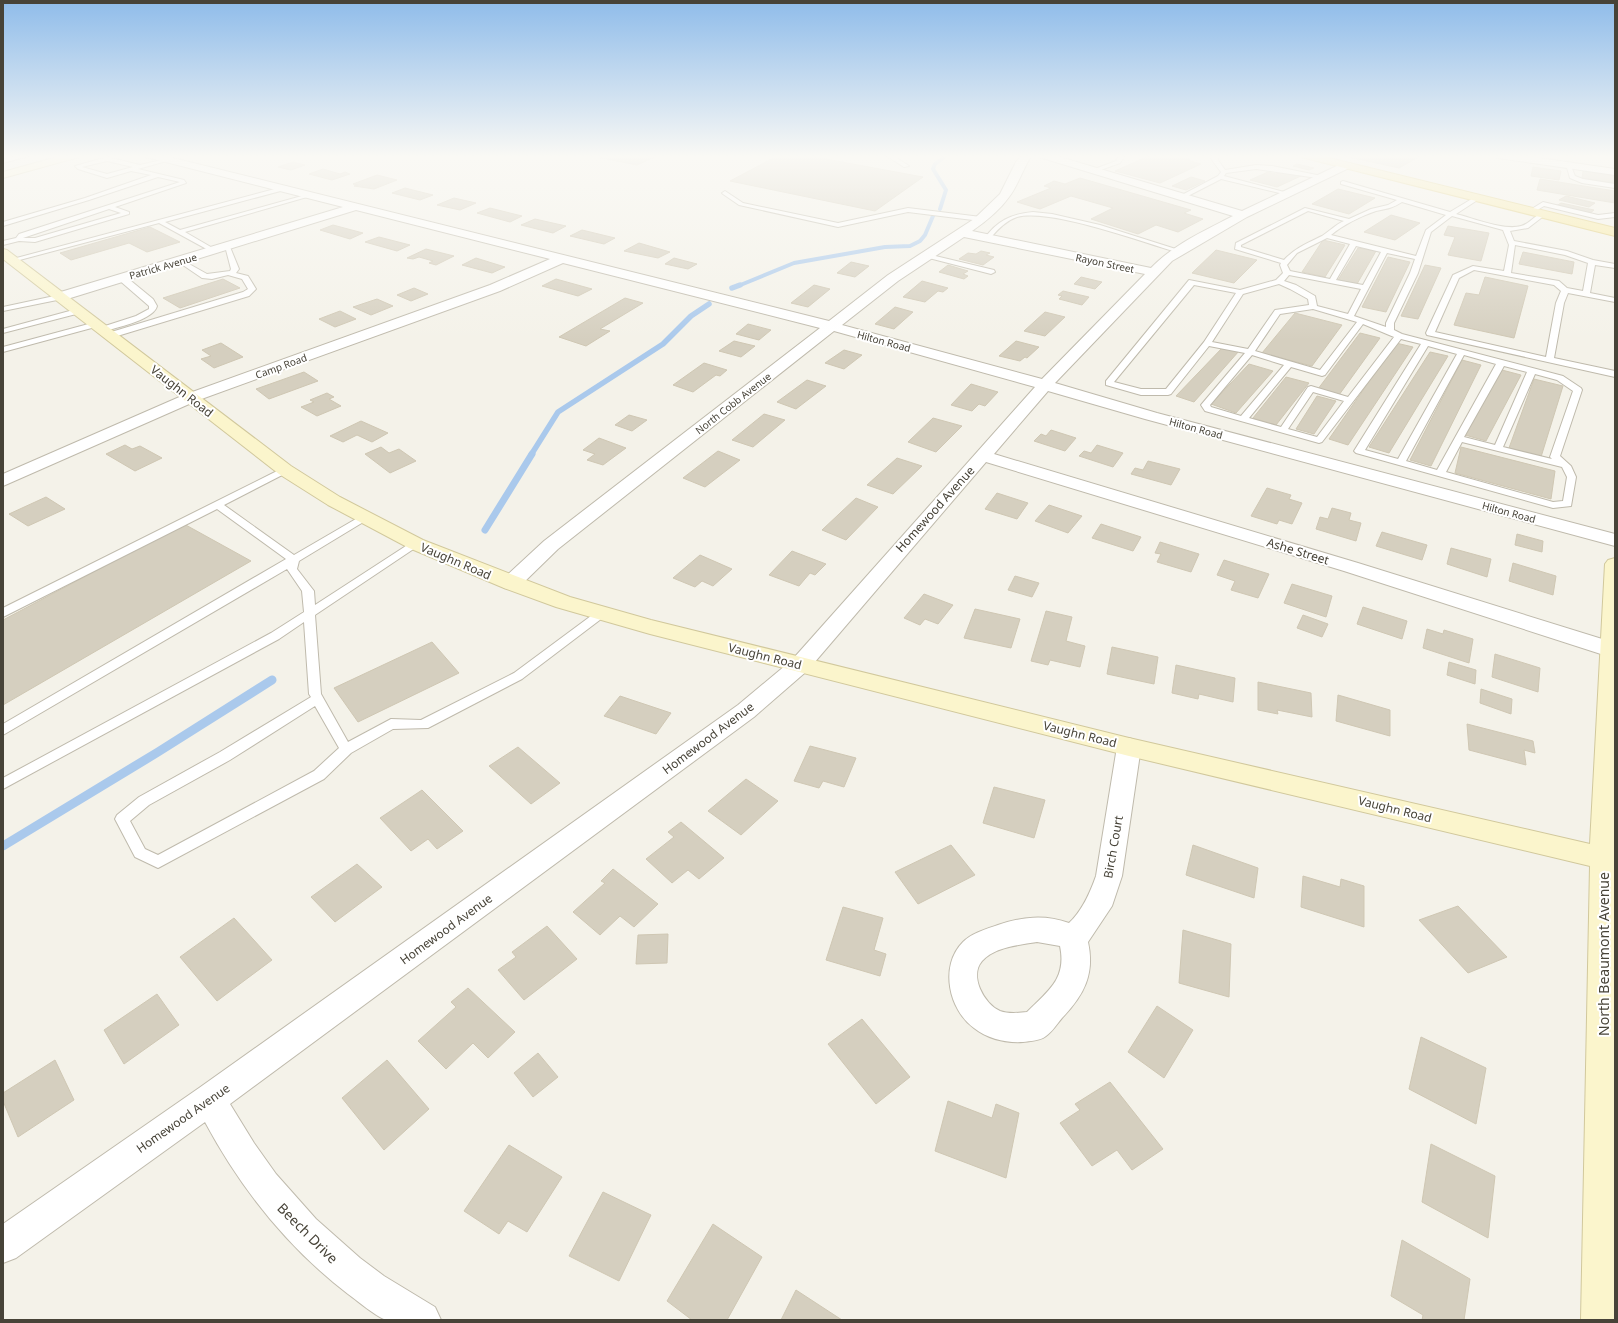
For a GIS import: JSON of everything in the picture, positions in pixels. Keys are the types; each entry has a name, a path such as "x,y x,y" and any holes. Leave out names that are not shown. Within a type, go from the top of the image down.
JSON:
{"main road":[{"path":"1554,217 1615,232"}],"street":[{"name":"Patrick Avenue","path":"59,297 324,217"},
{"name":"Hilton Road","path":"400,217 830,326 1045,384 1151,416 1615,540"},
{"name":"North Cobb Avenue","path":"511,584 551,545 830,326 893,278 963,233 983,217"},
{"name":"Homewood Avenue","path":"3,1245 210,1099 746,712 771,688 800,665 823,637 984,456 1045,384 1152,272 1168,258 1188,245 1240,217"},
{"name":"Rayon Street","path":"963,233 1152,272"},
{"name":"Vaughn Road","path":"8,257 285,470 365,518 416,544 511,584 603,613 800,665 1129,747 1609,860"},
{"name":"Camp Road","path":"3,481 190,398 495,288 543,268 562,258"},
{"name":"Ashe Street","path":"984,456 1351,567 1612,650"},
{"name":"North Beaumont Avenue","path":"1600,1320 1612,650 1615,564"},
{"name":"Birch Court","path":"1073,938 1083,928 1102,898 1109,876 1129,747"},
{"name":"Beech Drive","path":"210,1099 246,1162 290,1220 347,1272 422,1320"}],"lane":[{"path":"3,224 27,217"},
{"path":"19,239 21,235 80,217"},
{"path":"3,243 19,239 35,240 114,217"},
{"path":"8,257 175,217"},
{"path":"179,232 234,217"},
{"path":"800,217 838,225 877,217"},
{"path":"963,217 981,219"},
{"path":"987,239 1005,221 1014,217"},
{"path":"1055,217 1180,251"},
{"path":"1284,262 1246,252 1237,248 1238,244 1290,217"},
{"path":"1338,217 1349,220"},
{"path":"1284,262 1295,252 1326,236 1337,227 1357,217"},
{"path":"1390,331 1390,323 1414,273 1428,231 1447,217"},
{"path":"1462,217 1506,228 1525,228 1539,217"},
{"path":"159,221 214,251"},
{"path":"1506,228 1511,242 1510,263 1507,274"},
{"path":"1326,236 1418,258"},
{"path":"1511,242 1567,253 1592,262 1615,266"},
{"path":"1332,281 1354,243"},
{"path":"227,247 235,269 232,273"},
{"path":"1350,317 1385,251"},
{"path":"927,256 991,272"},
{"path":"3,350 103,330 246,294 252,289 245,278 232,273 212,277 205,276 180,261"},
{"path":"1284,262 1283,265 1287,273"},
{"path":"1586,294 1592,262"},
{"path":"1615,300 1565,290 1556,283 1473,268 1456,277 1430,333 1615,374"},
{"path":"1287,273 1365,288"},
{"path":"1240,292 1207,343 1168,392 1141,392 1109,384 1192,282 1240,292 1279,282 1287,273"},
{"path":"103,330 139,318 152,310 153,306 150,301 122,278"},
{"path":"1279,282 1293,287 1312,298 1313,307"},
{"path":"1550,360 1560,302 1565,290"},
{"path":"3,309 59,297"},
{"path":"1399,336 1319,440 1208,409 1205,405 1250,352 1278,312 1313,307 1350,317 1390,331 1399,336 1501,362 1560,378 1578,390 1555,457 1568,466 1572,476 1567,504 1554,505 1359,452 1426,343"},
{"path":"3,331 78,311"},
{"path":"1283,430 1322,373 1362,321"},
{"path":"1207,343 1250,352 1322,373"},
{"path":"1400,463 1462,352"},
{"path":"1440,474 1458,438 1501,362"},
{"path":"1243,419 1289,364"},
{"path":"1498,448 1532,371"},
{"path":"1311,390 1349,400"},
{"path":"1458,438 1568,466"},
{"path":"3,614 285,470"},
{"path":"217,504 294,560"},
{"path":"3,730 365,518"},
{"path":"3,784 275,636 416,544"},
{"path":"294,560 292,569 308,591 314,694 346,749"},
{"path":"317,699 225,756 144,801 122,819 140,853 158,862 319,776 346,749 391,724 423,725 511,680 603,613"}],"building":[{"path":"491,217 521,217 510,222"},
{"path":"1096,217 1196,217 1203,219 1178,232 1156,225 1138,234 1091,219"},
{"path":"1388,217 1397,217 1420,223 1395,240 1364,232"},
{"path":"535,219 566,226 553,233 521,225"},
{"path":"333,225 363,233 350,239 320,230"},
{"path":"1448,226 1489,233 1481,261 1448,255 1455,237 1444,235"},
{"path":"150,227 180,242 147,252 129,243 71,260 60,253"},
{"path":"582,230 615,238 604,244 570,236"},
{"path":"379,237 410,245 397,251 365,242"},
{"path":"1323,240 1345,245 1325,277 1302,272"},
{"path":"639,243 670,252 658,258 624,251"},
{"path":"1358,248 1376,251 1357,284 1338,280"},
{"path":"426,249 454,256 436,265 429,263 433,261 419,257 413,259 407,258"},
{"path":"1216,250 1257,260 1234,283 1192,273"},
{"path":"981,251 990,253 986,255 994,257 983,265 959,259 968,253 976,254"},
{"path":"1523,252 1574,262 1572,274 1519,264"},
{"path":"1388,257 1410,262 1386,312 1362,307"},
{"path":"476,258 505,267 492,273 462,265"},
{"path":"674,258 697,264 688,269 665,264"},
{"path":"851,262 869,266 855,277 837,273"},
{"path":"948,265 968,271 963,274 968,276 964,279 939,272"},
{"path":"1425,265 1441,268 1418,319 1401,316"},
{"path":"1081,277 1102,282 1095,289 1074,284"},
{"path":"1485,277 1528,286 1514,338 1454,325 1466,293 1479,295"},
{"path":"223,279 240,288 180,308 163,298"},
{"path":"556,279 592,289 578,296 542,286"},
{"path":"922,281 948,288 943,292 938,291 925,302 903,297"},
{"path":"814,285 830,289 808,307 791,303"},
{"path":"414,288 428,294 411,301 397,295"},
{"path":"1063,291 1089,297 1082,305 1059,299 1062,296 1058,295"},
{"path":"625,298 643,303 600,329 610,331 586,346 559,337"},
{"path":"377,299 393,306 371,315 353,307"},
{"path":"895,307 913,312 894,329 875,324"},
{"path":"340,311 356,319 335,327 319,319"},
{"path":"1045,312 1065,317 1045,336 1024,331"},
{"path":"1295,313 1342,325 1312,366 1262,353"},
{"path":"748,324 771,330 759,340 736,334"},
{"path":"1360,333 1380,338 1339,395 1318,389"},
{"path":"734,341 755,346 741,357 719,351"},
{"path":"1016,341 1039,347 1027,358 1025,357 1020,361 999,356"},
{"path":"221,343 243,357 214,368 201,359 211,356 202,350"},
{"path":"1396,343 1413,347 1348,445 1329,439"},
{"path":"1223,347 1239,351 1194,402 1176,396"},
{"path":"844,350 862,355 844,369 825,363"},
{"path":"1430,352 1448,356 1389,453 1369,447"},
{"path":"1462,360 1481,365 1431,466 1410,460"},
{"path":"704,363 727,370 720,376 716,375 693,392 673,385"},
{"path":"1249,364 1273,371 1236,413 1211,404"},
{"path":"1502,370 1521,375 1486,441 1465,435"},
{"path":"304,372 318,381 269,399 256,389"},
{"path":"1286,377 1309,383 1276,425 1253,418"},
{"path":"1534,379 1563,386 1541,457 1509,448"},
{"path":"807,380 826,386 796,409 777,402"},
{"path":"971,384 998,392 985,406 979,404 972,411 951,405"},
{"path":"327,393 334,397 329,399 341,406 317,416 301,407 314,402 310,400"},
{"path":"1317,396 1336,401 1314,434 1296,429"},
{"path":"764,414 785,420 753,447 732,440"},
{"path":"629,415 647,420 632,431 615,425"},
{"path":"933,418 962,426 936,452 908,442"},
{"path":"361,421 388,433 372,442 357,435 343,442 330,436"},
{"path":"1051,430 1076,438 1065,451 1034,441 1041,434 1046,436"},
{"path":"599,438 626,448 603,465 587,460 595,454 583,450"},
{"path":"125,445 132,449 140,446 162,458 135,471 106,454"},
{"path":"1097,445 1123,453 1113,467 1079,456 1084,451 1091,453"},
{"path":"381,447 389,453 399,449 416,461 390,473 365,454"},
{"path":"1461,447 1555,471 1551,499 1455,473"},
{"path":"718,451 740,460 705,487 683,478"},
{"path":"897,458 922,466 893,494 867,485"},
{"path":"1148,461 1180,469 1171,485 1131,474 1135,468 1143,470"},
{"path":"1267,488 1291,495 1289,499 1302,503 1292,524 1279,520 1277,524 1251,516"},
{"path":"997,493 1028,503 1017,519 985,509"},
{"path":"46,497 65,509 28,526 9,514"},
{"path":"856,498 878,507 846,540 822,530"},
{"path":"1049,505 1082,516 1068,533 1035,521"},
{"path":"1332,508 1351,513 1349,520 1361,523 1356,541 1316,529 1320,517 1328,519"},
{"path":"184,524 251,561 3,705 3,620"},
{"path":"1101,524 1141,537 1133,551 1092,538"},
{"path":"1382,532 1427,545 1422,560 1376,546"},
{"path":"1517,534 1543,541 1542,552 1515,545"},
{"path":"1160,542 1199,554 1191,572 1157,562 1161,554 1155,553"},
{"path":"1451,548 1491,559 1487,577 1447,564"},
{"path":"792,551 826,564 815,575 810,573 799,586 769,575"},
{"path":"700,555 732,569 713,586 702,581 695,587 673,578"},
{"path":"1224,560 1269,574 1258,598 1231,590 1235,581 1217,575"},
{"path":"1513,563 1556,576 1553,595 1509,581"},
{"path":"1015,576 1039,583 1032,597 1008,590"},
{"path":"1292,584 1332,596 1326,617 1284,603"},
{"path":"924,594 953,605 938,624 925,619 920,625 904,618"},
{"path":"1363,607 1407,621 1402,639 1357,624"},
{"path":"975,609 1020,619 1011,648 964,638"},
{"path":"1046,611 1072,617 1066,641 1085,646 1080,667 1050,660 1048,665 1031,661"},
{"path":"1303,615 1328,624 1322,637 1297,628"},
{"path":"1427,629 1443,634 1444,630 1473,639 1469,663 1423,648"},
{"path":"432,642 459,673 358,722 334,688"},
{"path":"1112,647 1158,657 1154,684 1107,674"},
{"path":"1495,654 1540,668 1538,692 1492,677"},
{"path":"1449,662 1476,670 1475,684 1447,675"},
{"path":"1176,665 1235,678 1233,702 1199,694 1198,699 1172,693"},
{"path":"1258,682 1311,693 1312,717 1277,710 1278,714 1258,710"},
{"path":"1481,689 1512,699 1511,714 1480,703"},
{"path":"1338,695 1390,710 1390,736 1336,721"},
{"path":"620,696 671,713 656,734 604,716"},
{"path":"1467,724 1533,741 1535,753 1524,750 1526,765 1469,750"},
{"path":"810,746 856,758 844,787 823,781 819,788 794,781"},
{"path":"518,747 560,783 531,804 489,766"},
{"path":"746,779 778,801 741,835 708,811"},
{"path":"994,787 1045,800 1034,838 983,823"},
{"path":"422,790 463,831 437,849 428,839 411,851 380,818"},
{"path":"681,822 724,858 699,879 688,870 672,883 646,859 674,837 668,832"},
{"path":"951,845 975,875 918,904 895,872"},
{"path":"1193,845 1258,868 1254,898 1186,875"},
{"path":"357,864 382,887 335,922 311,897"},
{"path":"613,869 658,904 634,927 620,916 600,935 573,912 605,883 601,881"},
{"path":"1303,876 1340,887 1341,879 1364,886 1364,927 1301,907"},
{"path":"1458,906 1507,957 1468,973 1419,920"},
{"path":"843,907 883,918 874,950 886,954 880,976 826,960"},
{"path":"234,918 272,960 217,1001 180,957"},
{"path":"547,926 577,959 524,1000 498,970 516,957 512,952"},
{"path":"1183,930 1231,944 1229,997 1179,983"},
{"path":"668,934 667,963 636,964 638,935"},
{"path":"468,988 515,1032 488,1058 473,1043 446,1069 418,1041 456,1007 451,1002"},
{"path":"157,994 179,1025 124,1064 104,1030"},
{"path":"1157,1006 1193,1030 1164,1078 1128,1052"},
{"path":"862,1019 910,1077 876,1104 828,1044"},
{"path":"1421,1037 1486,1068 1476,1124 1409,1089"},
{"path":"538,1053 558,1077 533,1097 514,1073"},
{"path":"55,1060 74,1100 18,1137 3,1101 3,1093"},
{"path":"387,1060 429,1109 384,1150 342,1098"},
{"path":"1110,1082 1163,1149 1132,1170 1117,1150 1092,1166 1060,1123 1080,1110 1075,1104"},
{"path":"948,1101 992,1118 996,1104 1019,1113 1006,1178 935,1151"},
{"path":"1431,1144 1495,1176 1488,1238 1422,1202"},
{"path":"509,1145 562,1177 527,1232 508,1221 499,1234 464,1211"},
{"path":"603,1192 651,1215 619,1281 569,1256"},
{"path":"713,1224 762,1257 727,1320 692,1320 667,1301"},
{"path":"1402,1240 1470,1279 1464,1320 1422,1320 1423,1315 1391,1296"},
{"path":"796,1290 842,1320 781,1320"}],"waterway":[{"path":"738,286 794,263 885,247 910,246 920,241 925,235 933,217"},
{"path":"732,288 740,285"},
{"path":"531,455 558,412 663,344 691,316 709,304"},
{"path":"485,530 532,454"},
{"path":"3,846 158,752 272,680"}]}
